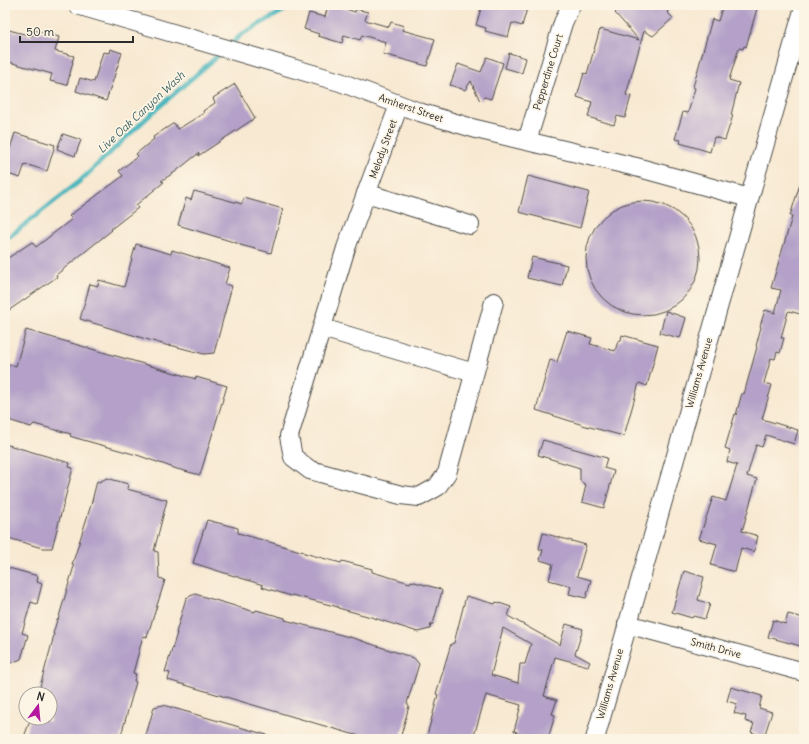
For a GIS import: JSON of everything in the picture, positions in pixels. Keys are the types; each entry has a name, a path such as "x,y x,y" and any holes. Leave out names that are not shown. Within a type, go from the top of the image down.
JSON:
{"street":[{"name":"Pepperdine Court","path":"527,141 563,23 571,5"},
{"name":"Amherst Street","path":"85,6 340,82 419,112 476,129 636,167 749,198"},
{"name":"Williams Avenue","path":"595,739 804,7"},
{"name":"Melody Street","path":"399,105 346,248 289,436 293,457 310,470 401,495 420,497 437,487 446,473 494,302"},
{"path":"366,193 470,225"},
{"path":"322,328 474,373"},
{"name":"Smith Drive","path":"628,624 804,672"}],"building":[{"path":"328,5 333,5 355,12 356,9 368,12 365,20 389,27 391,22 404,26 402,30 435,39 427,66 383,54 386,42 362,35 360,40 344,35 342,43 318,36 319,34 304,29 309,13 325,17"},
{"path":"482,5 528,5 522,26 512,23 508,37 485,31 486,28 476,25"},
{"path":"623,5 675,5 667,12 673,18 653,36 644,31 626,95 631,96 625,118 617,116 614,125 588,117 592,102 577,97 584,73 587,74 600,29 639,40 615,13"},
{"path":"723,5 758,5 746,47 744,46 743,49 739,48 729,80 739,83 731,115 733,115 725,140 714,137 710,152 680,143 681,140 675,139 683,112 688,113 695,88 693,87 712,19 718,21"},
{"path":"5,29 32,36 34,30 59,37 55,51 74,56 67,85 50,81 52,74 5,61"},
{"path":"110,49 122,53 106,101 76,91 80,78 94,82 103,52 109,53"},
{"path":"509,53 526,58 522,73 505,68"},
{"path":"487,57 503,63 491,99 484,97 480,101 471,81 465,90 450,85 458,64 481,72"},
{"path":"235,84 255,118 198,156 199,153 161,181 164,182 136,205 138,208 56,275 57,277 5,313 5,260 32,242 36,247 72,219 69,216 123,176 119,171 138,156 136,154 154,139 153,137 174,123 178,129 204,113 203,111 215,103 213,98"},
{"path":"15,133 55,145 47,171 25,164 20,178 5,173 5,154 8,155"},
{"path":"63,134 81,140 75,156 57,149"},
{"path":"528,176 589,192 580,228 519,212"},
{"path":"801,181 804,181 804,315 788,312 781,338 784,338 780,353 777,352 775,359 771,358 764,383 772,385 762,419 798,430 794,444 766,435 762,447 756,445 747,476 757,479 742,531 758,536 754,552 741,548 735,572 711,565 717,544 699,539 713,497 726,501 737,465 727,462 730,450 725,448 742,393 744,394 757,347 760,326 765,310 775,313 781,290 771,288"},
{"path":"194,191 242,204 244,198 283,209 271,253 240,245 178,225 186,198 191,200"},
{"path":"643,201 665,205 684,217 696,236 700,258 696,280 684,299 665,311 643,315 621,311 602,299 590,280 586,258 590,236 602,217 621,205"},
{"path":"136,244 171,254 172,250 230,268 225,284 232,286 214,353 204,354 169,346 80,319 90,284 98,286 99,280 124,287"},
{"path":"532,257 567,265 562,286 527,278"},
{"path":"666,311 686,318 680,338 660,333"},
{"path":"26,330 196,379 196,377 227,386 200,475 76,438 70,436 71,434 34,424 31,427 5,419 5,376 9,364 16,366"},
{"path":"567,331 592,338 590,344 615,351 618,341 621,340 622,335 658,345 647,386 639,383 624,436 536,410 550,360 557,362"},
{"path":"543,440 607,458 604,468 614,471 604,508 582,502 586,485 580,481 580,468 538,455"},
{"path":"5,444 70,463 69,467 73,468 52,548 42,548 5,537"},
{"path":"107,478 128,484 127,489 167,500 154,551 158,552 159,578 165,580 147,637 143,636 133,673 136,674 134,681 136,682 120,739 25,739 24,737 28,726 58,726 58,686 40,686 53,634 74,566 72,565 97,481 99,482"},
{"path":"207,520 238,528 238,533 304,553 341,563 342,561 372,569 372,572 410,583 411,581 440,589 442,591 433,624 431,624 430,629 418,632 338,607 292,595 291,596 262,587 263,585 193,563"},
{"path":"543,533 586,545 577,576 591,580 586,598 569,594 571,586 549,580 553,564 540,560 543,550 539,549"},
{"path":"5,567 38,576 37,582 42,584 37,604 31,602 22,633 28,635 21,659 11,663 5,661"},
{"path":"684,571 704,577 698,600 710,604 705,619 693,616 692,618 672,612"},
{"path":"195,594 255,612 256,610 285,618 285,620 353,638 414,658 419,664 407,703 409,706 400,739 372,739 352,734 168,680 170,673 165,672 186,598"},
{"path":"466,596 495,604 496,602 511,607 508,616 560,645 566,624 583,629 575,654 590,662 588,666 555,657 544,696 557,700 552,714 555,715 548,739 515,739 517,732 514,731 521,705 486,695 473,739 426,739 438,695 436,694 451,644 454,643","holes":["503,628 531,644 525,664 520,664 518,683 491,675"]},
{"path":"788,614 804,618 804,647 768,637 773,620 785,624"},
{"path":"731,687 762,696 759,708 772,712 764,737 751,732 754,724 745,721 746,716 734,713 737,704 727,701"},
{"path":"163,705 267,735 267,739 145,739 154,707"}],"waterway":[{"name":"Live Oak Canyon Wash","path":"230,45 242,34 294,5"},
{"name":"Live Oak Canyon Wash","path":"5,240 79,182 152,113 221,53"}]}
